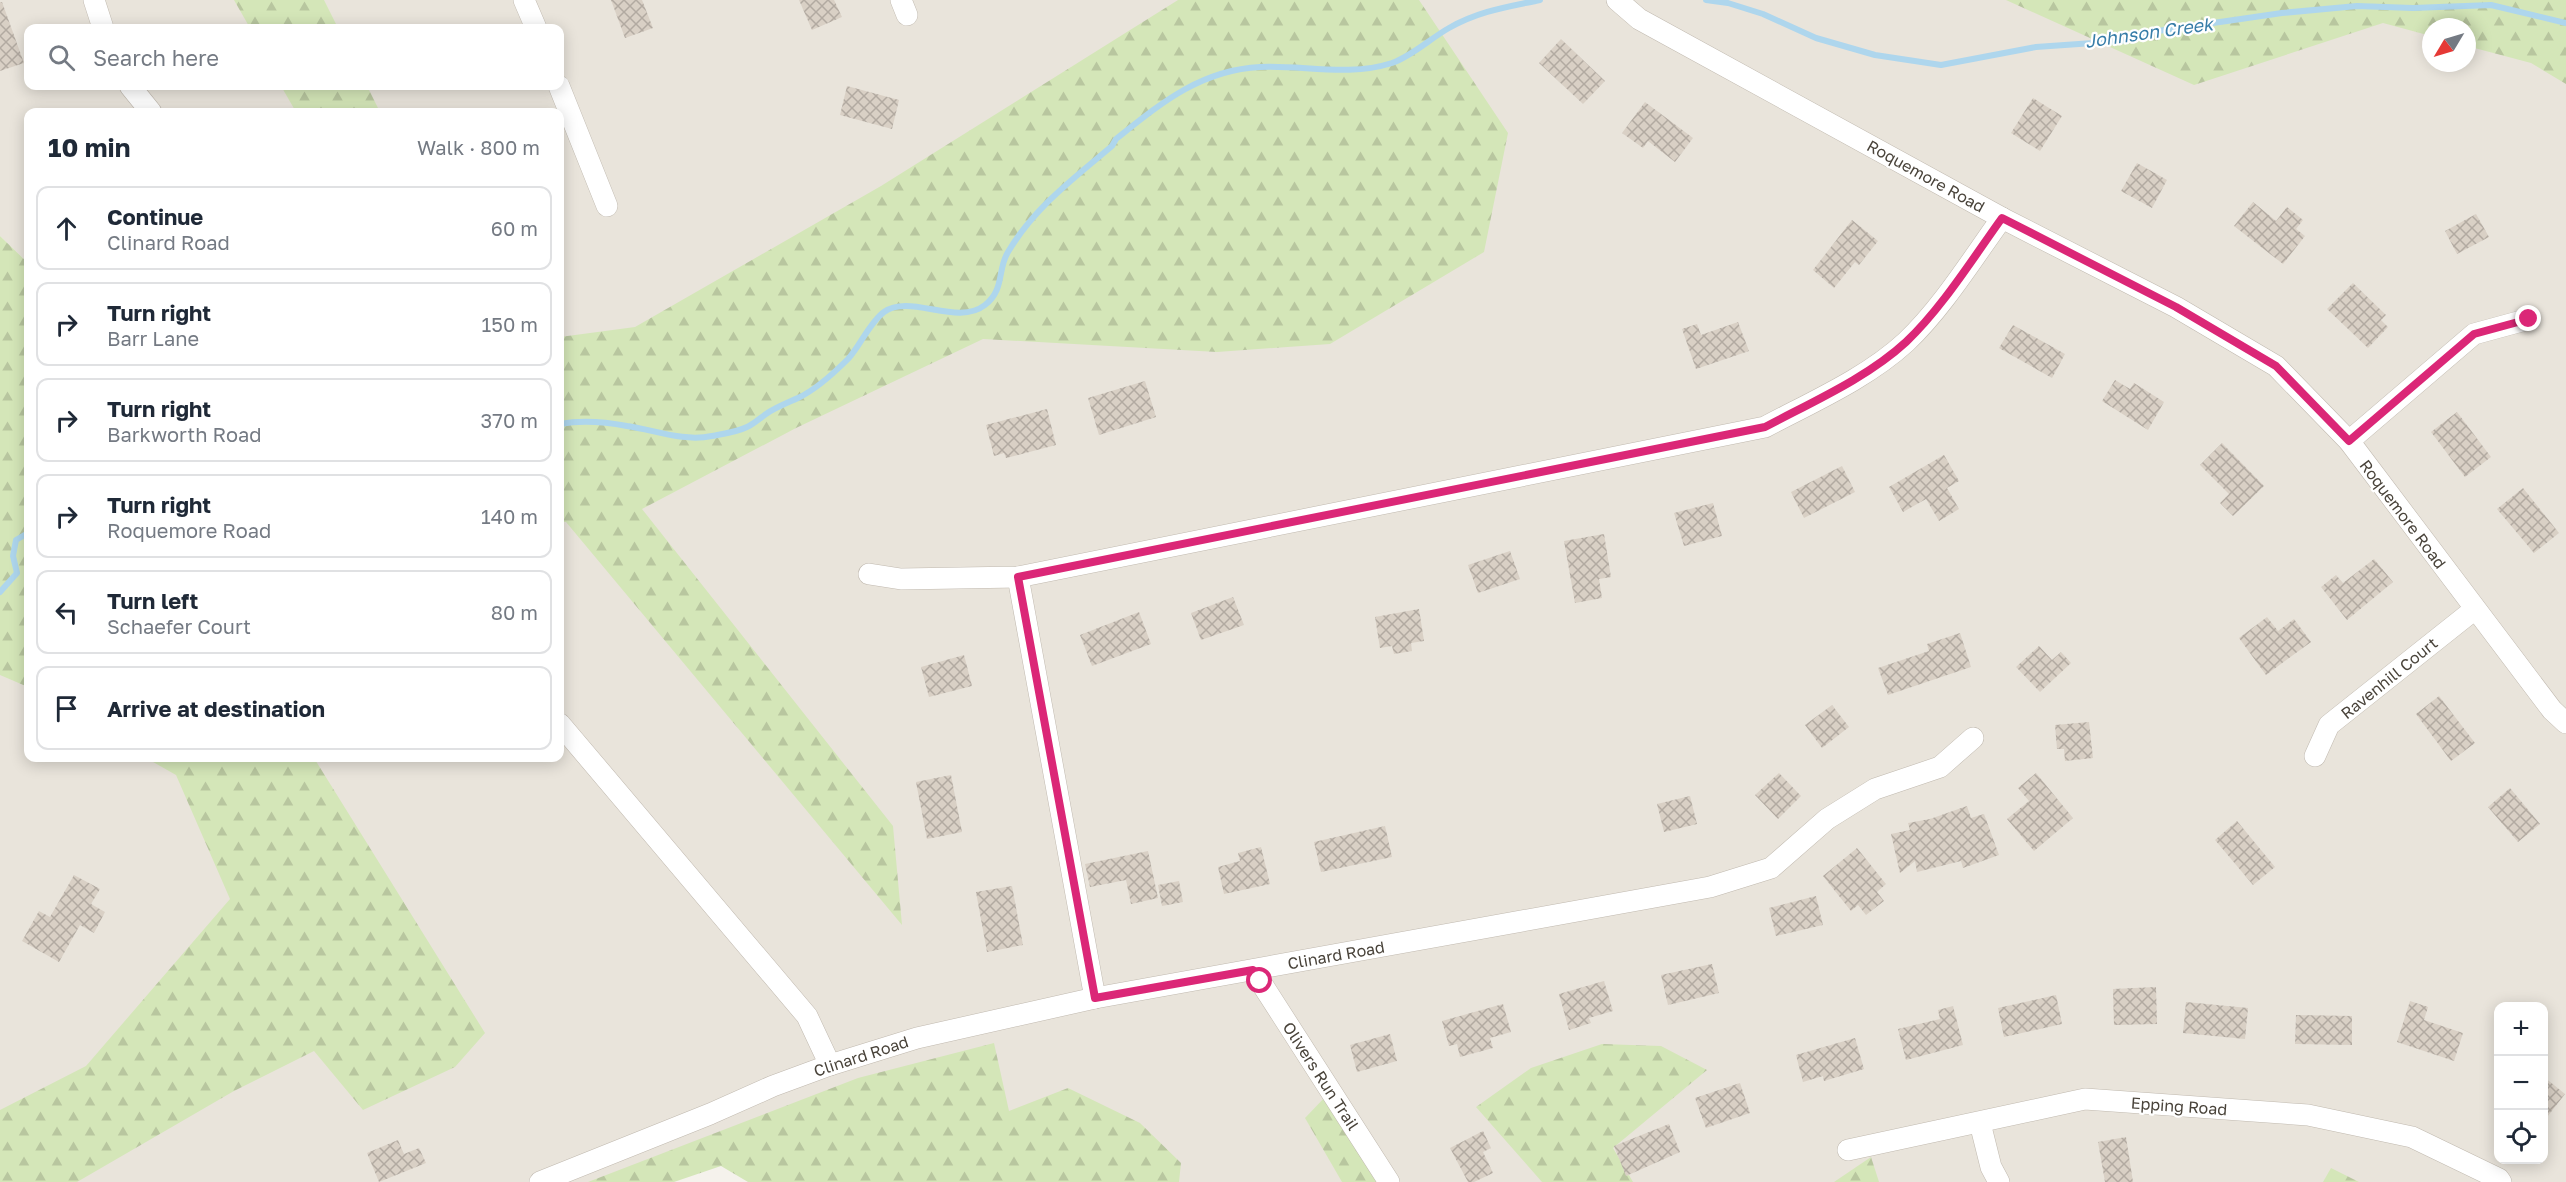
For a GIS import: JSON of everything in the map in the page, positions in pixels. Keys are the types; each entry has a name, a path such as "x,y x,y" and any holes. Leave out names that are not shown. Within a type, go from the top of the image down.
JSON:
{"street":[{"path":"94,0 102,24"},
{"path":"524,0 534,24"},
{"name":"Roquemore Road","path":"1617,0 1639,19 2002,218 2176,307 2276,366 2349,441 2552,710 2566,723"},
{"path":"133,90 148,108"},
{"path":"560,90 607,206"},
{"path":"869,574 901,579 1018,577 1765,427 1853,381 1906,342 1946,295 2002,218"},
{"path":"2349,441 2474,334 2529,319"},
{"path":"1018,577 1095,998"},
{"name":"Ravenhill Court","path":"2315,756 2329,725 2475,609"},
{"path":"564,729 807,1016 830,1065"},
{"name":"Clinard Road","path":"540,1182 830,1065 917,1038 1095,998 1710,887 1771,868 1827,819 1875,789 1940,767 1973,738"},
{"name":"Olivers Run Trail","path":"1253,970 1389,1182"},
{"name":"Epping Road","path":"1848,1150 2085,1099 2308,1115 2412,1137 2501,1182"},
{"path":"1980,1123 1991,1167 1999,1182"}],"shaded area":[{"path":"0,0 2566,0 2566,1182 983,1182 943,1065 630,1182 0,1182 0,623 24,648 24,762 564,762 564,108 24,108 24,259 0,236"}],"green space":[{"path":"234,0 324,0 336,24 248,24"},
{"path":"1178,0 1419,0 1508,133 1484,252 1330,344 1217,352 983,339 796,428 642,509 893,826 902,925 564,522 564,336 635,327 881,186"},
{"path":"2006,0 2566,0 2566,84 2531,63 2476,48 2476,18 2422,18 2422,34 2383,23 2194,85"},
{"path":"283,90 369,90 378,108 294,108"},
{"path":"0,236 24,259 24,685 0,675"},
{"path":"153,762 316,762 485,1033 455,1067 363,1110 314,1051 234,1091 77,1182 0,1182 0,1110 86,1066 230,899 176,775"},
{"path":"994,1043 1009,1111 1068,1088 1140,1123 1181,1163 1179,1182 748,1182 721,1166 674,1182 588,1182 858,1078"},
{"path":"1602,1044 1661,1046 1707,1070 1613,1148 1633,1182 1542,1182 1476,1107 1531,1068"},
{"path":"1327,1095 1379,1182 1342,1182 1305,1118"},
{"path":"1871,1157 1879,1182 1834,1182"},
{"path":"2331,1168 2359,1182 2323,1182"}],"building":[{"path":"611,0 642,0 653,28 625,38"},
{"path":"799,0 834,0 842,17 812,30"},
{"path":"0,2 2,2 24,63 0,71"},
{"path":"1561,39 1605,81 1583,104 1539,63"},
{"path":"847,86 899,100 892,129 840,115"},
{"path":"2033,98 2062,116 2040,151 2011,133"},
{"path":"1645,102 1693,138 1675,162 1648,141 1643,148 1622,133"},
{"path":"2137,163 2167,180 2152,208 2121,191"},
{"path":"2253,202 2276,221 2287,207 2303,220 2296,229 2305,236 2283,264 2234,226"},
{"path":"2476,214 2489,237 2457,254 2445,231"},
{"path":"1852,220 1878,241 1859,265 1855,262 1834,288 1813,270"},
{"path":"2353,283 2386,315 2381,320 2388,327 2368,348 2327,309"},
{"path":"1738,322 1749,351 1696,369 1682,329 1697,324 1701,335"},
{"path":"2013,325 2065,354 2052,378 1999,348"},
{"path":"2115,380 2130,389 2134,383 2164,402 2148,430 2102,401"},
{"path":"1145,381 1156,417 1099,435 1088,398"},
{"path":"1047,409 1056,445 1006,458 1004,453 994,456 986,425"},
{"path":"2457,412 2491,457 2465,477 2431,432"},
{"path":"2222,443 2264,486 2233,516 2220,503 2229,494 2200,465"},
{"path":"1944,455 1959,481 1947,488 1959,509 1939,521 1926,499 1903,512 1889,487"},
{"path":"1842,466 1855,492 1804,518 1791,492"},
{"path":"2523,488 2559,533 2534,553 2497,509"},
{"path":"1713,503 1722,536 1684,546 1674,513"},
{"path":"1604,534 1611,577 1599,579 1602,598 1575,603 1564,541"},
{"path":"1510,551 1520,579 1478,593 1468,565"},
{"path":"2374,559 2393,582 2347,620 2321,587 2336,575 2343,583"},
{"path":"1233,597 1244,625 1201,640 1191,613"},
{"path":"1419,609 1424,641 1411,643 1412,651 1394,654 1392,646 1380,648 1375,617"},
{"path":"1139,612 1151,644 1092,666 1080,635"},
{"path":"2267,617 2278,631 2294,619 2311,642 2266,675 2239,638"},
{"path":"1960,633 1971,667 1888,695 1878,668 1929,651 1927,644"},
{"path":"2039,646 2052,660 2061,652 2071,663 2040,692 2016,667"},
{"path":"964,655 972,686 929,697 921,667"},
{"path":"2439,696 2475,743 2451,761 2416,714"},
{"path":"1832,705 1849,727 1822,748 1805,725"},
{"path":"2089,722 2093,758 2065,761 2064,749 2057,749 2055,725"},
{"path":"1779,773 1801,796 1778,819 1755,795"},
{"path":"2036,773 2073,818 2034,851 2007,819 2029,801 2018,788"},
{"path":"951,775 962,832 927,839 916,782"},
{"path":"2510,788 2540,824 2518,842 2488,807"},
{"path":"1690,796 1697,824 1664,832 1657,804"},
{"path":"1967,806 1971,818 1984,814 1999,855 1963,868 1961,861 1917,872 1915,861 1900,873 1891,834 1910,830 1908,823 1930,819"},
{"path":"2237,821 2275,867 2253,885 2215,840"},
{"path":"1385,826 1392,857 1321,872 1314,842"},
{"path":"1261,847 1270,884 1224,894 1218,867 1240,861 1238,853"},
{"path":"1857,848 1886,884 1877,892 1884,901 1866,915 1858,905 1851,911 1823,876"},
{"path":"1148,851 1158,898 1131,904 1126,880 1090,887 1085,864"},
{"path":"74,875 100,889 91,904 105,912 94,933 80,925 59,962 22,941 39,911 50,917"},
{"path":"1179,881 1183,902 1162,906 1158,885"},
{"path":"1012,886 1023,945 987,952 976,892"},
{"path":"1816,896 1823,925 1776,936 1769,908"},
{"path":"1712,964 1719,993 1668,1005 1661,975"},
{"path":"1604,981 1613,1011 1589,1018 1591,1023 1569,1030 1559,994"},
{"path":"2156,987 2157,1024 2114,1025 2113,989"},
{"path":"2056,995 2062,1024 2004,1037 1998,1008"},
{"path":"2410,1001 2428,1007 2424,1020 2463,1033 2454,1061 2397,1042"},
{"path":"2186,1002 2248,1008 2245,1039 2183,1033"},
{"path":"1503,1004 1511,1032 1490,1038 1493,1048 1460,1057 1457,1044 1449,1046 1442,1021"},
{"path":"1953,1006 1963,1045 1906,1060 1898,1029 1940,1019 1938,1010"},
{"path":"2296,1015 2352,1016 2352,1045 2295,1044"},
{"path":"1390,1034 1397,1061 1357,1072 1350,1045"},
{"path":"1855,1038 1864,1069 1824,1081 1823,1076 1803,1082 1796,1055"},
{"path":"2548,1080 2565,1094 2548,1116"},
{"path":"1740,1083 1750,1113 1706,1128 1695,1098"},
{"path":"1669,1124 1680,1152 1626,1176 1614,1146"},
{"path":"1483,1131 1491,1148 1483,1152 1493,1173 1474,1182 1468,1182 1450,1148"},
{"path":"2126,1137 2133,1182 2105,1182 2098,1142"},
{"path":"398,1140 404,1154 419,1148 426,1163 379,1182 367,1153"}],"waterway":[{"path":"564,424 611,423 690,438 743,429 774,409 804,395 824,380 848,359 874,322 884,312 895,307 907,306 961,313 974,311 985,305 998,286 1008,252 1030,221 1069,182 1112,146 1116,139 1182,91 1218,75 1260,67 1342,70 1392,63 1471,17 1540,0"},
{"name":"Johnson Creek","path":"1706,0 1728,3 1763,14 1816,38 1875,55 1941,65 2036,47 2122,41 2151,32 2282,13 2357,6 2413,8 2491,5 2566,23"},
{"path":"0,592 17,573 13,556 16,540 24,535"}],"route":[{"path":"1260,981 1253,970 1095,998 1018,577 1765,427 1853,381 1906,342 1946,295 2002,218 2176,307 2276,366 2349,441 2474,334 2529,319"}]}
